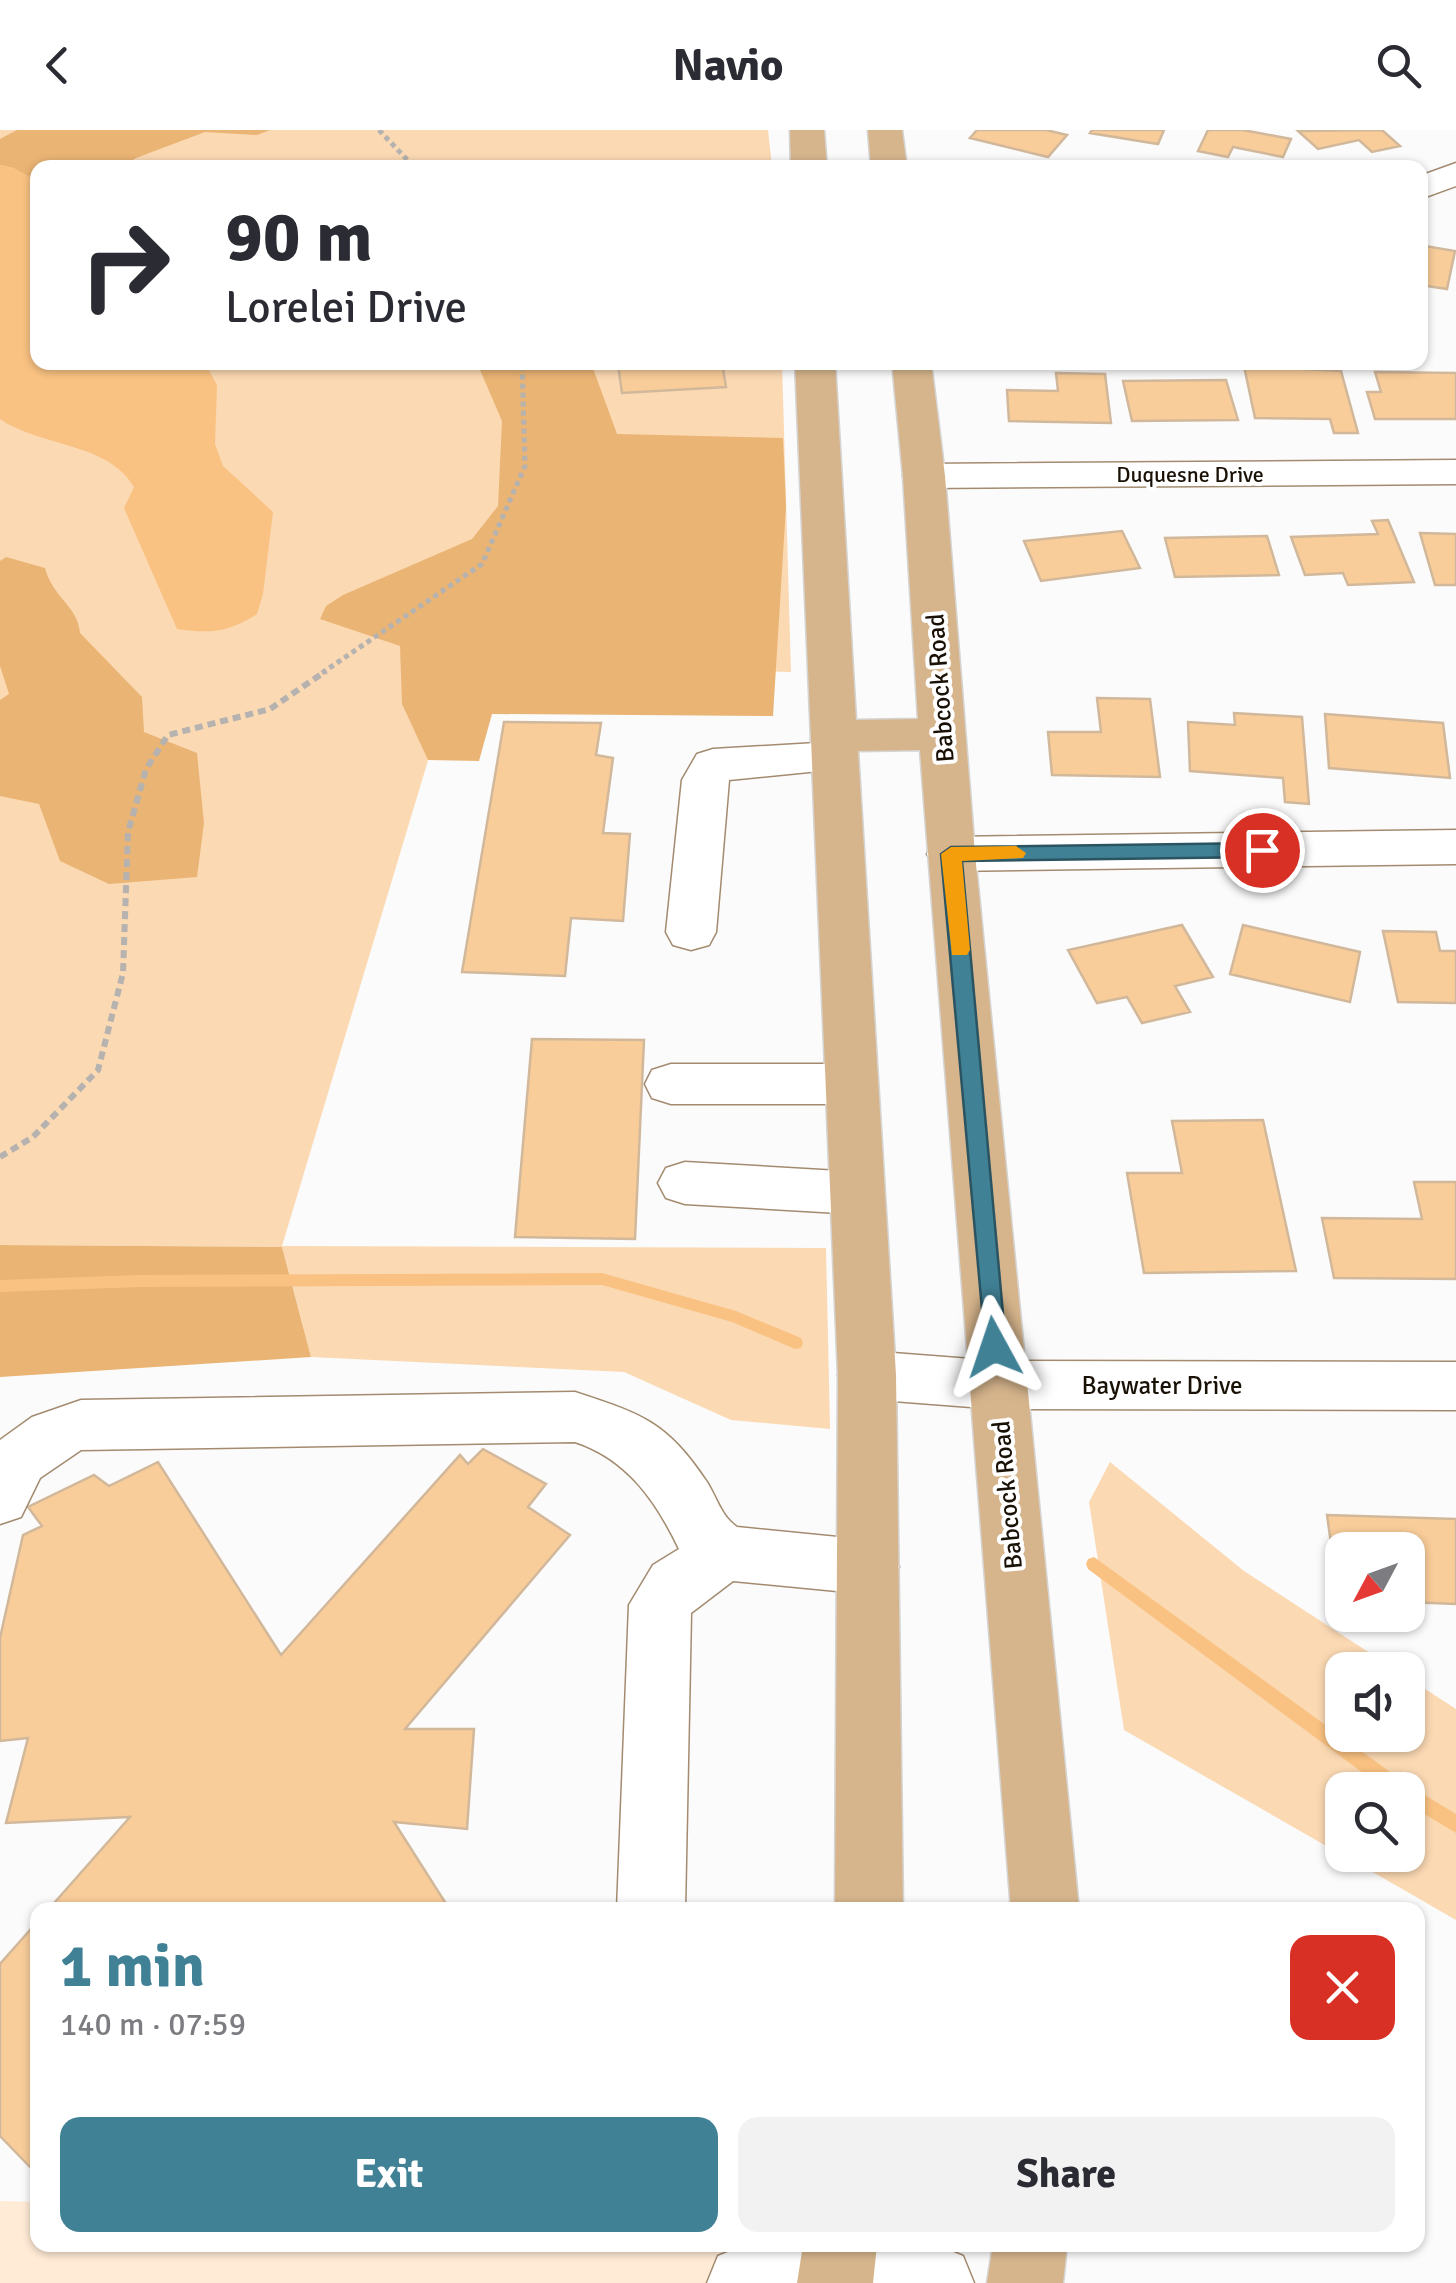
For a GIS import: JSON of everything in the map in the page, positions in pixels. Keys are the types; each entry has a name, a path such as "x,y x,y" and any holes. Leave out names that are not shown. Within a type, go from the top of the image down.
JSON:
{"main road":[{"path":"807,130 809,160"},
{"path":"885,130 887,160"},
{"path":"815,370 868,1376 869,1902"},
{"name":"Babcock Road","path":"912,370 1044,1902"},
{"path":"833,746 944,734"},
{"path":"1026,2283 1029,2252"}],"street":[{"path":"1428,185 1456,174"},
{"name":"Duquesne Drive","path":"924,476 1456,472"},
{"path":"691,932 705,780 713,764 833,746"},
{"path":"951,854 1456,847"},
{"path":"672,1084 850,1084"},
{"path":"685,1183 856,1193"},
{"name":"Baywater Drive","path":"868,1376 997,1385 1456,1386"},
{"path":"0,1498 3,1484 26,1451 56,1432 81,1425 575,1417 624,1433 657,1462 687,1503 705,1540 725,1554 868,1567"},
{"path":"651,1902 660,1606 675,1586 725,1554"},
{"path":"745,2283 837,2267 936,2283"}],"path":[{"path":"379,130 407,160"},
{"path":"0,1157 32,1137 98,1070 123,974 128,832 146,768 168,735 270,708 337,667 399,617 482,564 526,466 522,370"}],"shaded area":[{"path":"0,130 768,130 771,160 30,160 30,370 782,370 791,672 457,664 282,1246 826,1248 830,1429 731,1420 624,1372 311,1357 282,1247 0,1245"},
{"path":"17,130 270,130 257,135 205,132 133,160 30,160 30,177 0,165 0,139"},
{"path":"0,165 30,177 30,370 209,370 217,385 215,444 223,466 273,512 257,614 219,630 177,629 124,508 134,487 122,472 91,453 34,435 0,419"},
{"path":"480,370 594,370 617,434 783,438 786,506 773,716 492,714 479,761 428,760 402,704 400,646 320,619 326,606 343,595 472,539 498,506 502,421"},
{"path":"6,557 45,568 75,616 80,633 142,697 144,732 197,753 204,823 197,877 109,884 60,861 39,804 0,796 0,700 9,694 0,666 0,561"},
{"path":"0,1245 282,1247 311,1357 0,1377"},
{"path":"1110,1462 1244,1571 1325,1624 1325,1632 1338,1632 1368,1652 1325,1652 1325,1752 1425,1752 1425,1689 1456,1709 1456,1920 1373,1872 1425,1872 1425,1772 1325,1772 1325,1845 1124,1730 1089,1502"},
{"path":"0,2201 30,2202 30,2252 752,2252 748,2283 0,2283"}],"building":[{"path":"977,130 1046,130 1067,135 1048,157 970,138"},
{"path":"1164,130 1158,144 1090,133"},
{"path":"1208,130 1243,130 1291,139 1283,157 1233,147 1228,157 1198,151"},
{"path":"1382,130 1400,146 1372,152 1359,140 1318,149 1298,131"},
{"path":"1428,246 1455,251 1447,289 1428,286"},
{"path":"619,370 723,370 726,387 622,393"},
{"path":"1245,370 1341,371 1358,433 1334,433 1330,419 1255,418"},
{"path":"1375,372 1456,373 1456,419 1375,419 1367,392 1381,392"},
{"path":"1056,373 1105,374 1111,423 1009,421 1007,390 1058,391"},
{"path":"1226,380 1238,420 1132,421 1123,381"},
{"path":"1388,520 1414,582 1348,585 1343,573 1305,575 1291,537 1378,534 1372,521"},
{"path":"1122,531 1140,568 1041,581 1024,541"},
{"path":"1420,533 1456,534 1456,585 1435,585"},
{"path":"1267,536 1279,575 1175,577 1165,538"},
{"path":"1097,698 1150,699 1160,777 1052,775 1048,732 1101,732"},
{"path":"1234,713 1302,717 1309,804 1285,802 1283,778 1190,771 1188,722 1235,725"},
{"path":"1325,714 1443,723 1450,778 1329,768"},
{"path":"504,722 601,723 596,755 613,758 603,833 630,834 623,921 571,918 565,976 462,972"},
{"path":"1182,925 1213,977 1175,986 1190,1012 1142,1023 1127,997 1097,1003 1068,950"},
{"path":"1243,925 1360,952 1350,1002 1230,974"},
{"path":"1383,931 1436,932 1440,951 1456,951 1456,1003 1398,1002"},
{"path":"532,1039 644,1040 635,1239 515,1237"},
{"path":"1263,1120 1296,1271 1144,1273 1127,1173 1182,1173 1172,1121"},
{"path":"1414,1182 1456,1182 1456,1279 1334,1278 1322,1218 1422,1219"},
{"path":"483,1449 546,1484 528,1507 570,1535 405,1729 474,1729 467,1829 394,1822 445,1902 55,1902 130,1817 6,1823 28,1738 0,1741 0,1638 23,1535 42,1526 28,1507 94,1475 109,1486 158,1462 281,1655 460,1455 468,1464"},
{"path":"1327,1515 1456,1519 1456,1604 1425,1603 1425,1532 1329,1532"},
{"path":"30,1930 30,2167 0,2136 0,1964"}],"waterway":[{"path":"0,1286 140,1281 602,1279 736,1317 795,1343"},
{"path":"1094,1564 1377,1772"},
{"path":"1425,1805 1456,1824"}],"slow traffic":[{"path":"960,950 951,854 1016,853"}],"route":[{"path":"994,1347 951,854 1262,850"}]}
